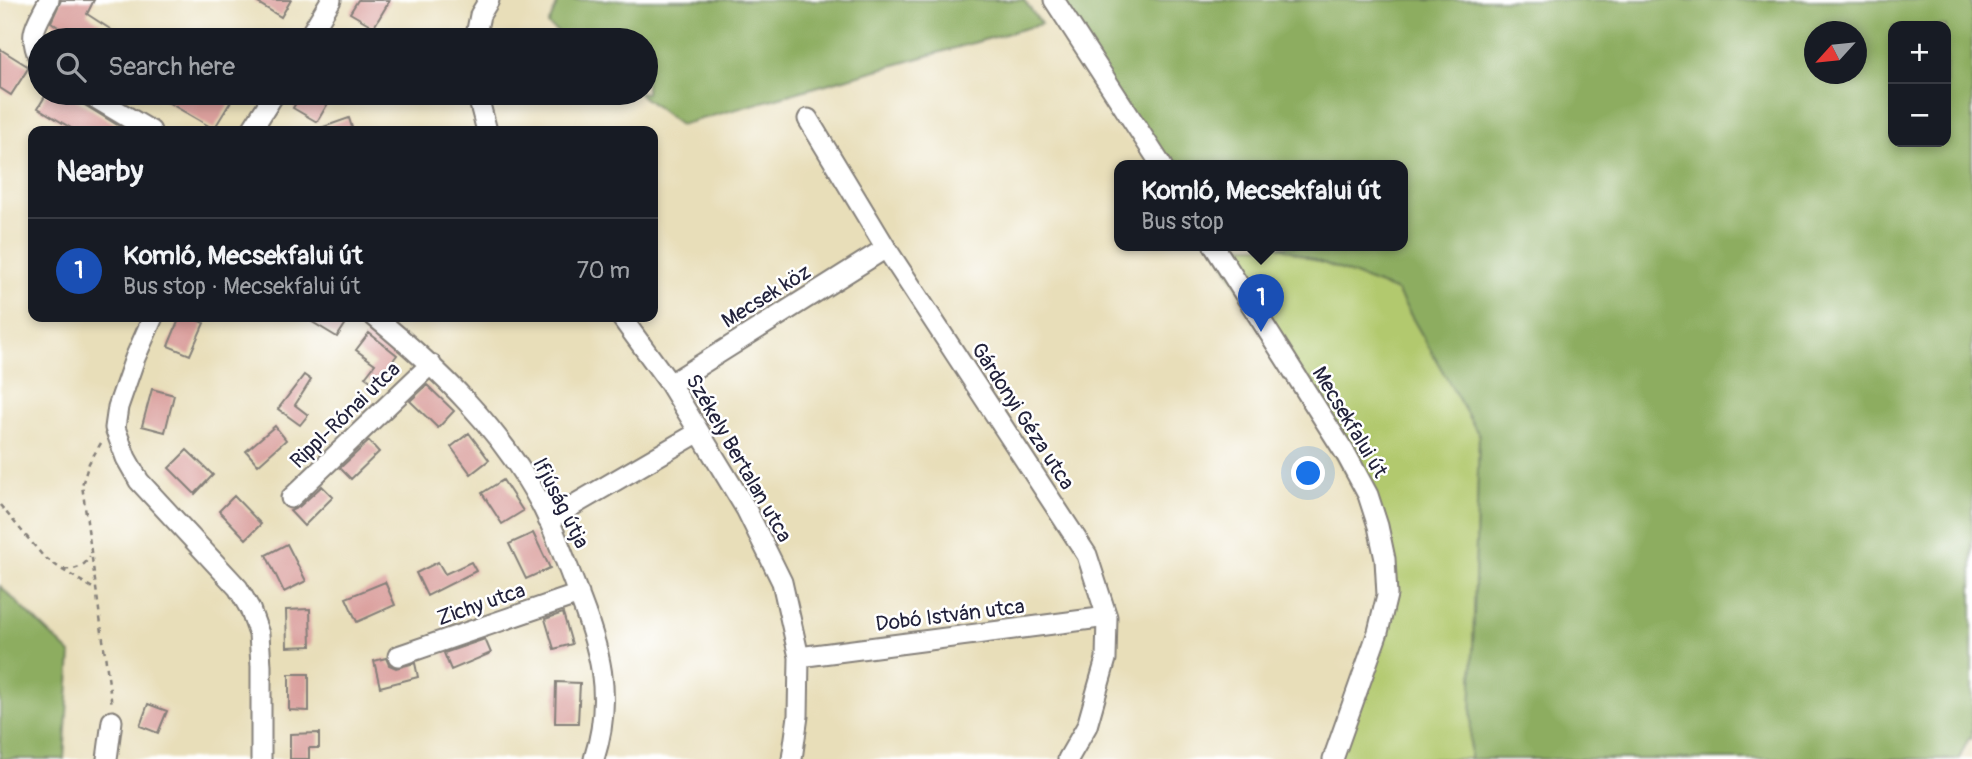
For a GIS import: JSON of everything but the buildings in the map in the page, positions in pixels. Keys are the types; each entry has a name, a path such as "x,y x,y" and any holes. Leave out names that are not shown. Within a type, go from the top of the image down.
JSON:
{"street":[{"path":"35,28 48,0"},
{"path":"314,28 331,0"},
{"path":"477,28 480,15 489,0"},
{"path":"1054,0 1158,160"},
{"path":"107,105 143,126"},
{"path":"254,126 267,105"},
{"path":"480,105 486,126"},
{"name":"Gárdonyi Géza utca","path":"808,119 886,248 1087,555 1107,617 1106,659 1087,726 1068,759"},
{"name":"Mecsek köz","path":"670,384 886,248"},
{"name":"Mecsekfalui út","path":"1217,251 1347,456 1368,495 1378,526 1385,559 1387,596 1378,632 1334,759"},
{"path":"151,322 118,407 115,428 126,458 139,481 238,588 250,609 259,634 261,759"},
{"name":"Székely Bertalan utca","path":"625,322 670,384 746,509 782,582 799,657 798,716 792,759"},
{"name":"Ifjúság útja","path":"393,323 494,433 541,504 594,634 605,705 601,738 594,759"},
{"name":"Rippl-Rónai utca","path":"291,498 431,364"},
{"path":"548,520 699,432"},
{"name":"Zichy utca","path":"398,656 579,594"},
{"name":"Dobó István utca","path":"799,657 1107,617"},
{"path":"107,759 112,721"}],"path":[{"path":"112,721 111,696 82,485 89,463 115,428"},
{"path":"0,505 43,556 96,590"},
{"path":"61,569 73,570 80,567 90,554"}],"green space":[{"path":"559,0 1024,0 1041,24 680,125 654,105 658,105 658,28 552,28 548,25"},
{"path":"1054,0 1972,0 1972,739 1969,738 1959,759 1470,759 1479,435 1397,291 1291,251 1408,251 1408,160 1158,160"},
{"path":"1217,251 1291,251 1397,291 1479,435 1470,759 1333,759 1378,632 1378,526"},
{"path":"0,586 71,654 64,759 0,759"}],"place":[{"name":"Komló, Mecsekfalui út","path":"1261,332"}]}
